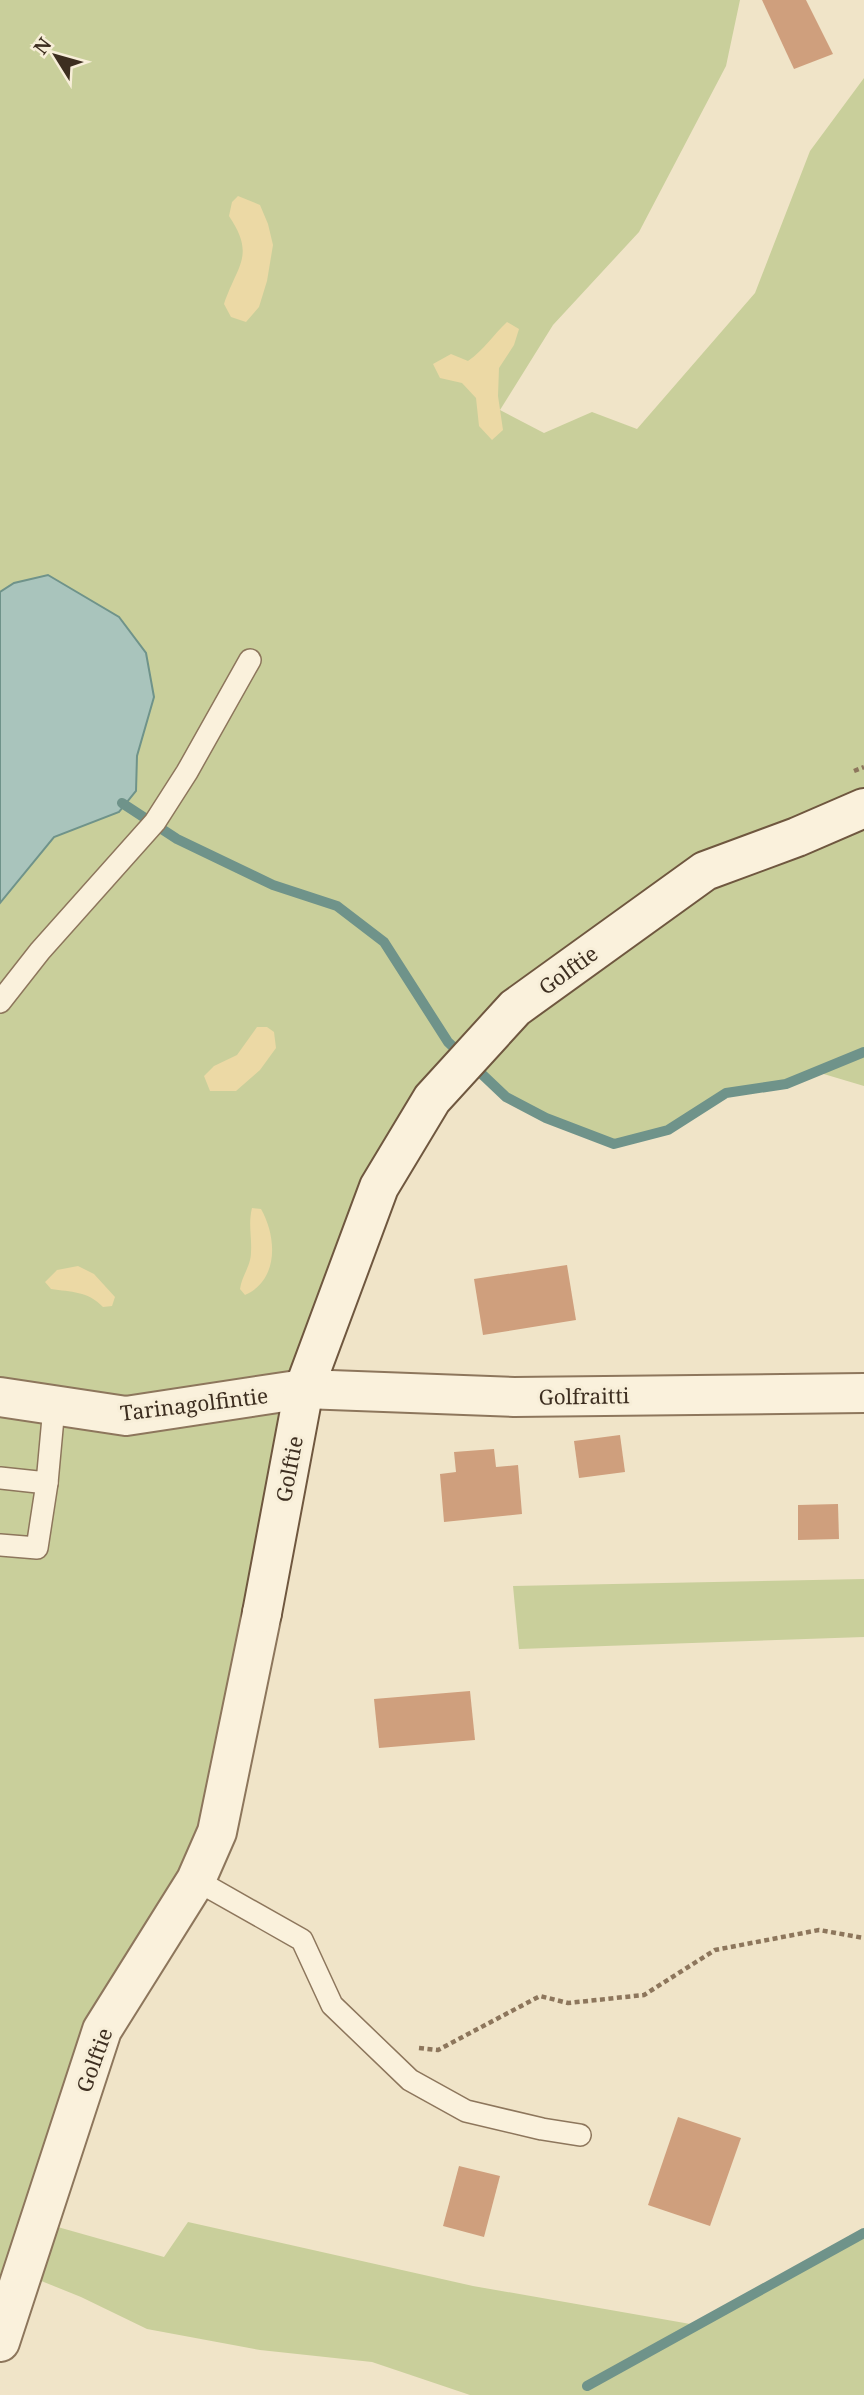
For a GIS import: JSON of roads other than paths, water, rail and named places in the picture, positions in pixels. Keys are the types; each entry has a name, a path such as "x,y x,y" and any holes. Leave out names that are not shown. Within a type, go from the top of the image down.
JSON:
{"street":[{"name":"Golftie","path":"0,2342 102,2030 195,1880 217,1832 304,1389 379,1187 432,1098 515,1008 705,871 797,837 864,808"},
{"name":"Golfraitti","path":"304,1389 514,1397 864,1393"},
{"name":"Tarinagolfintie","path":"0,1397 126,1416 304,1389"}],"lane":[{"path":"0,1002 40,951 155,822 187,772 250,660"},
{"path":"0,1545 37,1548 47,1483 54,1407"},
{"path":"0,1478 47,1483"},
{"path":"195,1880 302,1940 332,2005 410,2080 466,2111 580,2135"}],"water":[{"path":"48,575 119,617 146,653 154,697 137,756 136,791 119,812 54,837 0,903 0,592 14,583"}],"waterway":[{"path":"122,803 177,839 273,885 337,906 384,942 448,1042 506,1097 546,1118 614,1144 668,1130 726,1093 786,1084 864,1052"},
{"path":"587,2386 864,2233"}]}
